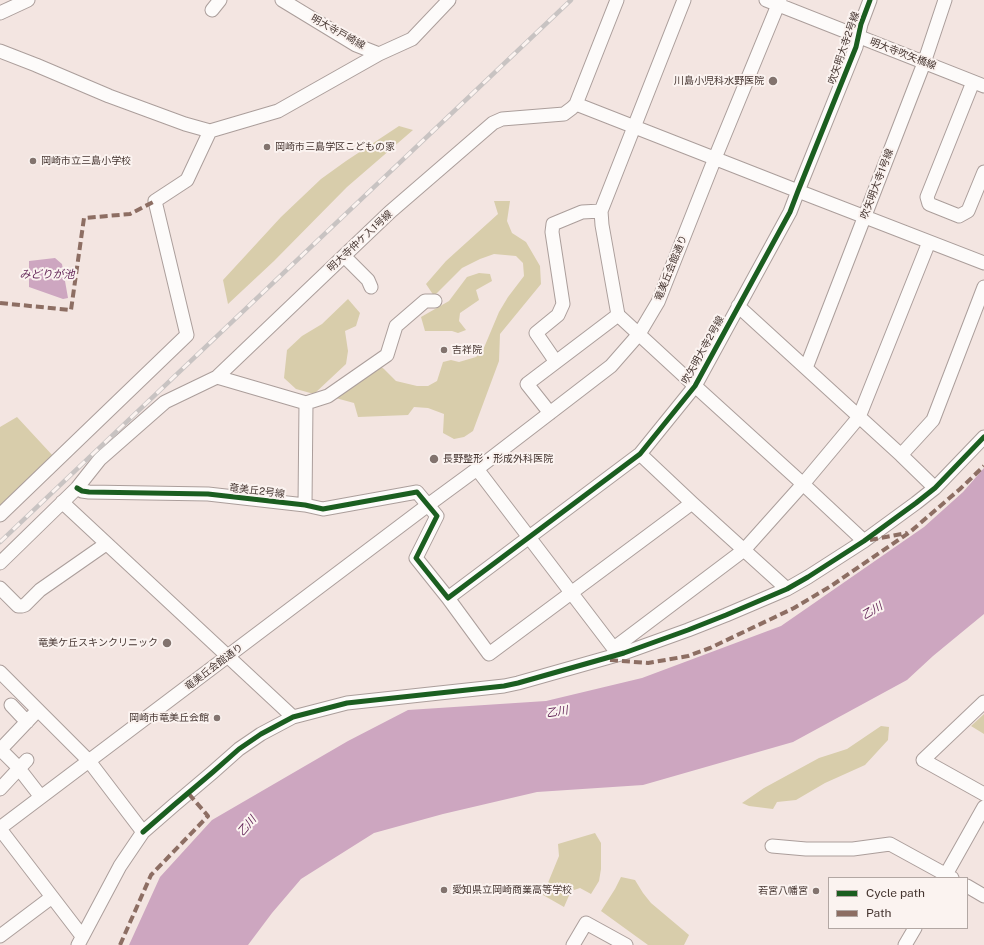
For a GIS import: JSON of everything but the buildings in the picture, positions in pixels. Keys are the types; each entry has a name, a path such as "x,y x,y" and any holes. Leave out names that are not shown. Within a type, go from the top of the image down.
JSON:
{"street":[{"path":"0,13 28,0"},
{"path":"212,10 220,0"},
{"name":"明大寺戸崎線","path":"282,0 356,45 379,54"},
{"path":"0,51 110,96 185,124 210,131 278,112 379,54 412,39 449,0"},
{"path":"617,0 576,104 984,263"},
{"path":"684,0 601,211 602,225 618,315 864,541"},
{"path":"766,0 779,2"},
{"name":"吹矢明大寺2号線","path":"448,598 640,454 695,386 790,212 856,48 861,24 870,0"},
{"name":"吹矢明大寺1号線","path":"806,368 924,63 945,0"},
{"name":"明大寺吹矢橋線","path":"779,2 858,37 979,84"},
{"name":"竜美丘会館通り","path":"0,829 611,366 639,334 658,302 779,2"},
{"path":"979,84 927,197 929,204 958,216 968,211 984,172"},
{"name":"明大寺仲ケ入1号線","path":"62,502 77,488 100,459 166,402 217,377 395,207 493,123 502,119 564,114 576,104"},
{"path":"0,516 187,335 155,201 188,180 210,131"},
{"path":"556,362 536,333 558,315 563,304 552,232 553,224 582,212 601,211"},
{"path":"616,651 744,550 803,484 859,417 929,242"},
{"path":"344,256 368,280 371,287"},
{"path":"901,455 933,420 984,287"},
{"path":"217,377 306,403 328,396 387,355 396,326 425,301 435,301"},
{"path":"738,306 935,488"},
{"path":"550,413 528,384 618,315"},
{"path":"305,505 306,403"},
{"path":"0,829 52,897 80,940 120,866 143,832 239,749 260,734 293,717 347,703 504,686 518,683 556,673 616,651 688,630 726,615 787,589 864,541 916,504 935,488 984,437"},
{"path":"640,454 787,589"},
{"path":"477,469 616,651"},
{"name":"竜美丘2号線","path":"77,488 82,491 89,492 208,494 305,505 323,509 417,492 428,505"},
{"path":"0,563 62,502 293,717"},
{"path":"428,505 437,516 416,558 448,598 489,654 692,503"},
{"path":"0,588 18,606 25,605 40,590 106,544"},
{"path":"0,672 89,761 143,832"},
{"path":"984,702 923,760 984,794"},
{"path":"11,705 27,722"},
{"path":"38,710 0,750 23,764 41,797"},
{"path":"0,789 23,764"},
{"path":"772,846 806,849 853,849 890,844 947,877 984,808"},
{"path":"968,887 984,896"},
{"path":"0,936 52,897"},
{"path":"573,945 586,923 626,945"},
{"path":"905,945 914,929"}],"shaded area":[{"path":"399,126 413,130 347,187 274,261 228,304 223,280 281,217 321,179"},
{"path":"494,201 510,201 507,221 512,233 526,242 540,266 541,284 500,334 499,361 473,431 464,437 454,439 443,433 444,414 428,408 414,407 408,415 358,417 354,403 332,397 375,362 396,381 417,386 428,386 437,381 443,362 451,360 459,362 476,357 483,350 499,312 524,276 523,263 516,256 494,254 462,268 434,296 426,284 446,261 498,214"},
{"path":"479,273 490,274 492,281 476,290 479,300 460,313 459,321 466,330 458,333 452,331 425,331 421,317 449,301 467,277"},
{"path":"348,299 360,313 356,326 345,331 348,351 346,364 314,394 296,389 284,378 287,350 302,336 322,324"},
{"path":"17,417 54,457 0,506 0,427"},
{"path":"984,714 984,734 971,726"},
{"path":"881,726 889,727 888,740 865,765 825,783 796,800 777,802 773,809 749,806 742,803 764,788 819,758 847,749"},
{"path":"595,833 601,843 601,869 599,881 591,894 580,888 571,891 564,907 543,895 559,856 558,844"},
{"path":"621,877 635,880 651,903 689,935 684,945 648,945 601,911"}],"water":[{"name":"みどりが池","path":"55,258 62,264 68,298 63,299 29,287 29,261"},
{"name":"乙川","path":"984,468 984,614 933,656 907,680 793,742 643,785 537,792 443,814 374,833 301,879 272,913 248,945 129,945 160,877 212,820 348,741 408,710 546,701 642,678 781,626 924,527 963,492"}],"railway":[{"path":"0,542 571,0"}],"marked path":[{"path":"0,303 71,310 84,218 130,214 155,201"},
{"path":"610,660 648,663 688,656 710,648 794,608 831,586 910,532 984,466"},
{"path":"870,540 907,533"},
{"path":"120,945 151,875 208,816 188,793"}],"cycle path":[{"path":"77,488 82,491 89,492 208,494 305,505 323,509 417,492 437,516 416,558 448,598 640,454 695,386 790,212 856,47 861,24 870,0"},
{"path":"143,832 239,749 261,734 293,717 347,703 504,686 518,683 624,653 688,630 787,589 864,541 916,503 935,488 984,437"}],"place":[{"name":"川島小児科水野医院","path":"773,81"},
{"name":"岡崎市三島学区こどもの家","path":"267,147"},
{"name":"岡崎市立三島小学校","path":"33,161"},
{"name":"吉祥院","path":"444,350"},
{"name":"長野整形・形成外科医院","path":"434,459"},
{"name":"竜美ケ丘スキンクリニック","path":"167,643"},
{"name":"岡崎市竜美丘会館","path":"217,718"},
{"name":"愛知県立岡崎商業高等学校","path":"444,890"},
{"name":"若宮八幡宮","path":"816,891"}]}
